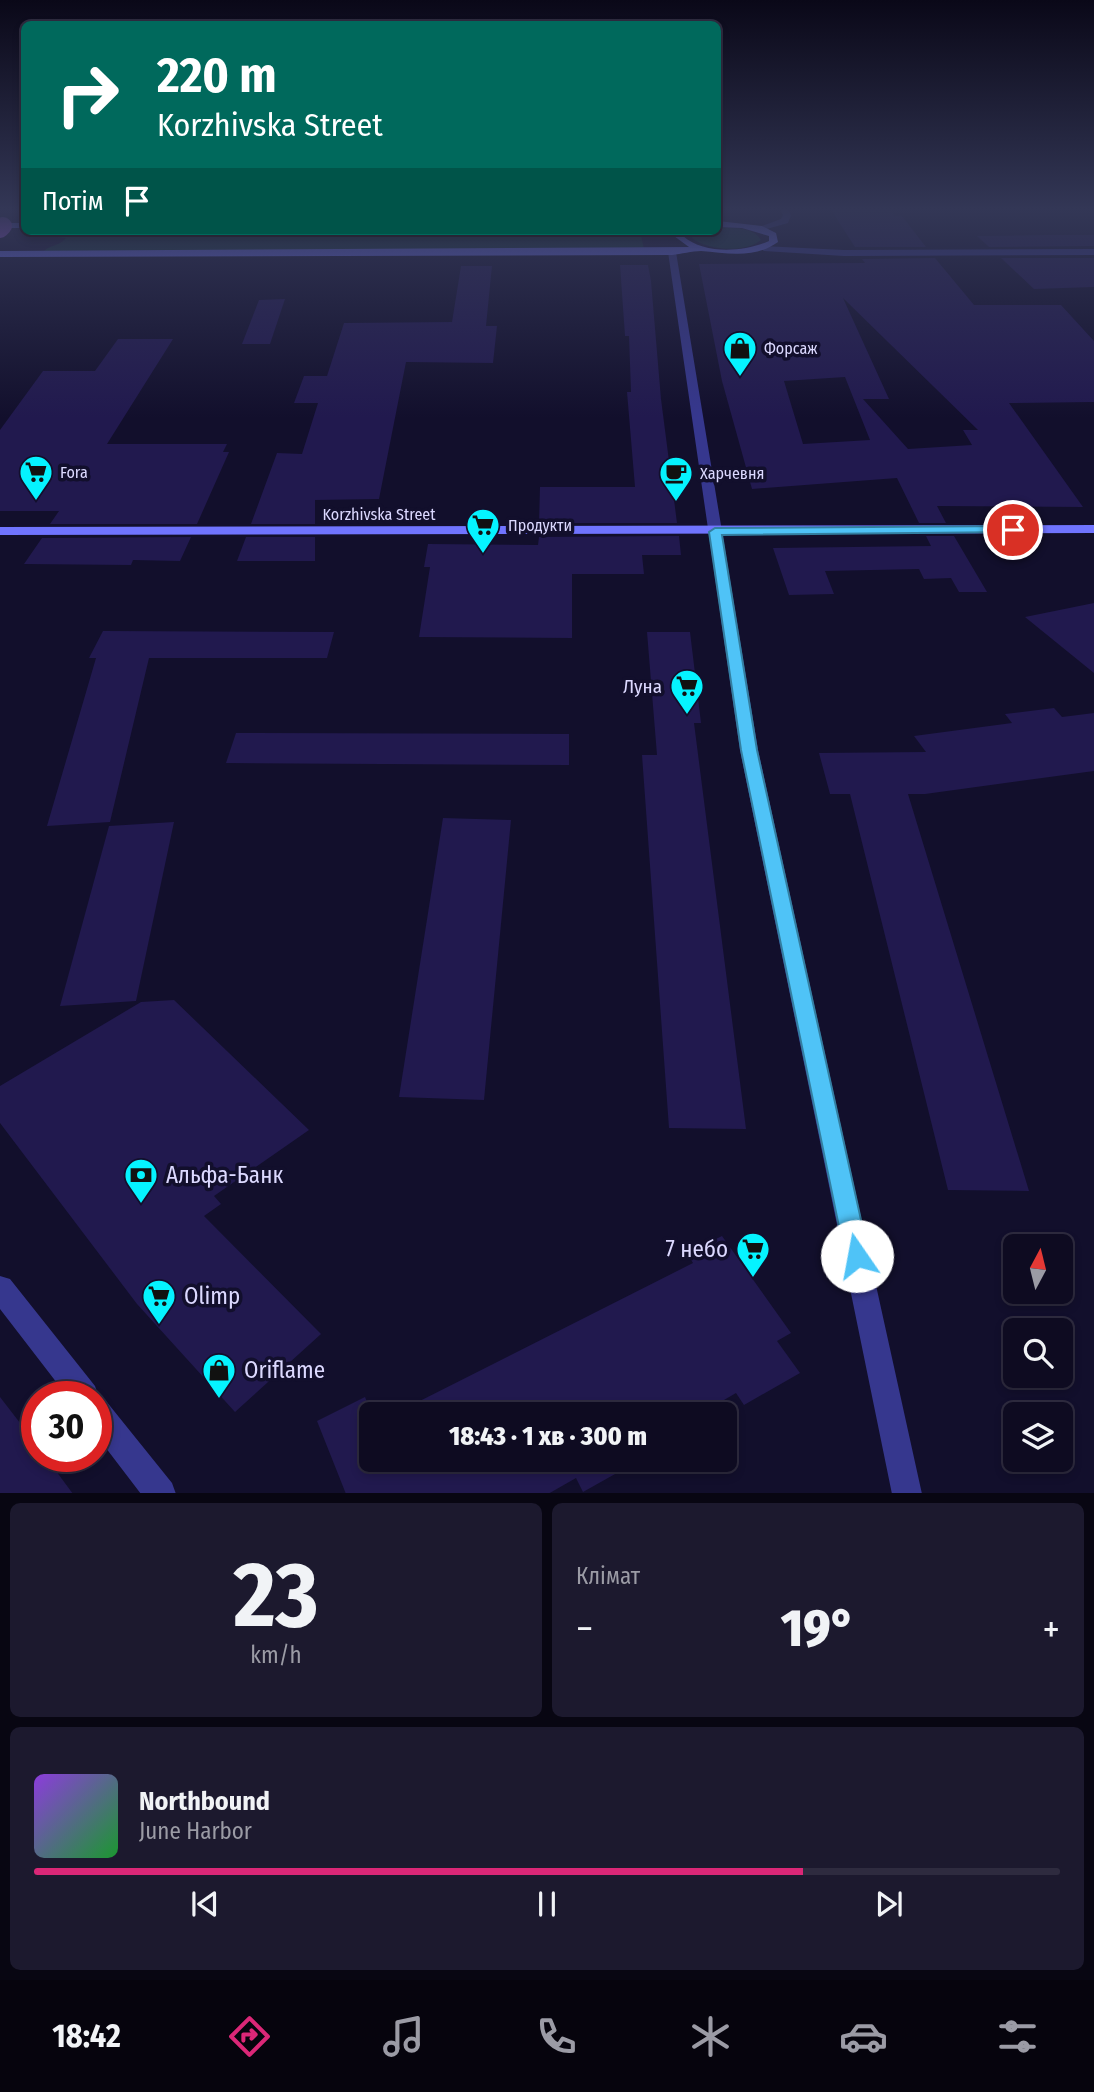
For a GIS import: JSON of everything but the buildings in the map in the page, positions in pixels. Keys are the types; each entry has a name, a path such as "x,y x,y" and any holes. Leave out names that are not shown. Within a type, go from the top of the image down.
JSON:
{"main road":[{"name":"Korzhivska Street","path":"0,531 715,532 1094,529"}],"street":[{"path":"676,279 749,750 907,1493"},
{"path":"0,1288 73,1381"},
{"path":"112,1431 161,1493"}],"place":[{"name":"Форсаж","path":"740,378"},
{"name":"Fora","path":"36,502"},
{"name":"Харчевня","path":"676,503"},
{"name":"Продукти","path":"483,555"},
{"name":"Луна","path":"687,716"},
{"name":"Альфа-Банк","path":"141,1205"},
{"name":"7 небо","path":"753,1279"},
{"name":"Olimp","path":"159,1326"},
{"name":"Oriflame","path":"219,1400"}],"route":[{"path":"857,1256 749,750 715,532 1013,530"}]}
